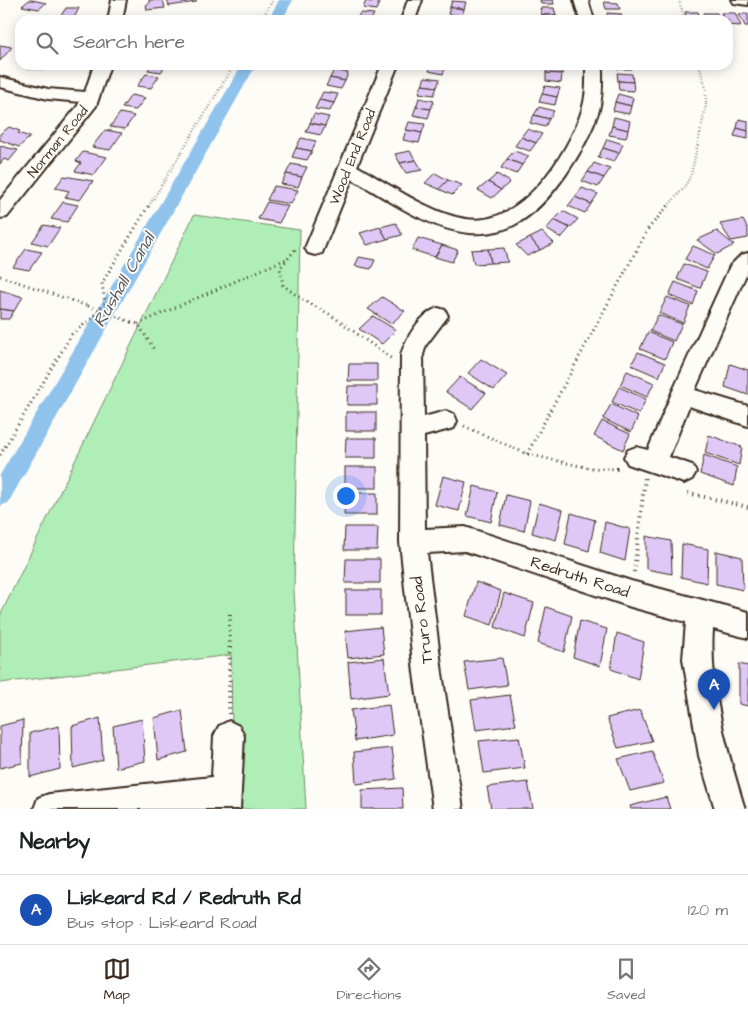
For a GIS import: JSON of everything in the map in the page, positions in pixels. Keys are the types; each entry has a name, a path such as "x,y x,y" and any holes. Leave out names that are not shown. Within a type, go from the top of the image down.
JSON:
{"street":[{"path":"116,15 120,0"},
{"path":"410,15 416,0"},
{"path":"581,0 586,15"},
{"path":"739,0 748,1"},
{"name":"Norman Road","path":"0,212 92,98 100,70"},
{"name":"Wood End Road","path":"315,248 388,70"},
{"path":"349,169 442,218 466,226 489,225 508,221 532,202 556,175 583,129 594,97 594,70"},
{"path":"0,82 48,94 92,98"},
{"path":"684,481 646,463 682,395 740,266 748,260"},
{"name":"Truro Road","path":"437,316 414,346 413,542 428,673 448,809"},
{"path":"682,395 748,416"},
{"path":"414,429 446,422"},
{"name":"Redruth Road","path":"413,542 465,539 631,594 700,614 748,624"},
{"path":"700,614 697,659 714,756 730,809"},
{"path":"49,809 225,800 229,736"}],"path":[{"path":"264,15 273,0"},
{"path":"679,0 684,15"},
{"path":"0,455 72,334 91,319 105,303 102,283 231,70"},
{"path":"527,454 648,228 684,188 691,175 706,106 706,88 701,70"},
{"path":"0,276 138,324 284,261 295,250 315,248"},
{"path":"295,250 280,268 283,285 331,315 413,374"},
{"path":"138,324 155,351"},
{"path":"446,422 465,426 527,454 589,468 646,463 631,594"},
{"path":"684,481 692,495 748,506"},
{"path":"229,736 230,610"}],"green space":[{"path":"194,215 300,230 294,590 306,809 233,809 231,655 0,683 0,616"}],"building":[{"path":"29,0 46,3 39,9 22,6"},
{"path":"149,0 163,0 165,8 147,10 146,4 149,4"},
{"path":"167,0 196,0 196,2 169,6"},
{"path":"540,0 553,0 554,4 541,4"},
{"path":"366,1 379,3 376,10 363,8"},
{"path":"452,1 466,2 464,9 450,7"},
{"path":"604,2 618,3 620,9 606,9"},
{"path":"450,7 464,9 462,15 448,14"},
{"path":"66,8 79,8 76,15 61,15"},
{"path":"540,8 554,8 556,15 542,15"},
{"path":"685,12 698,12 699,15 686,15"},
{"path":"360,13 374,14 374,15 359,15"},
{"path":"607,13 621,15 607,15"},
{"path":"703,13 717,13 718,15 704,15"},
{"path":"721,13 735,13 741,26 733,25 733,15 722,15"},
{"path":"739,14 748,14 748,26 745,26"},
{"path":"0,45 12,47 0,61"},
{"path":"334,70 348,73 345,81 330,78"},
{"path":"429,70 444,70 443,74"},
{"path":"546,70 562,70 562,74 546,73"},
{"path":"546,73 562,74 561,83 546,81"},
{"path":"617,73 632,74 633,82 618,81"},
{"path":"146,74 159,76 151,88 137,86"},
{"path":"425,77 440,79 437,87 422,85"},
{"path":"330,78 345,81 341,89 326,86"},
{"path":"618,81 633,82 634,91 619,90"},
{"path":"422,85 437,87 434,95 419,93"},
{"path":"545,86 560,88 557,97 542,94"},
{"path":"323,92 338,94 334,103 319,100"},
{"path":"542,94 557,97 555,105 539,102"},
{"path":"618,94 633,98 631,106 615,102"},
{"path":"131,95 145,98 136,110 122,108"},
{"path":"419,98 434,101 431,109 416,107"},
{"path":"319,100 334,103 330,111 315,109"},
{"path":"615,102 631,106 629,114 613,111"},
{"path":"416,107 431,109 428,118 413,115"},
{"path":"539,107 554,111 549,119 534,115"},
{"path":"120,113 134,116 125,129 110,127"},
{"path":"314,114 329,117 325,126 310,123"},
{"path":"534,115 549,119 545,127 530,123"},
{"path":"614,117 630,121 628,130 612,126"},
{"path":"739,119 748,121 748,131 737,128"},
{"path":"409,122 425,124 422,133 406,130"},
{"path":"310,123 325,126 321,135 306,132"},
{"path":"612,126 628,130 626,138 609,135"},
{"path":"9,127 20,131 18,133 30,137 19,147 0,140 0,134"},
{"path":"737,128 748,131 748,139 734,136"},
{"path":"527,129 542,134 536,143 521,137"},
{"path":"105,130 122,133 110,150 92,147"},
{"path":"406,130 422,133 419,143 403,140"},
{"path":"521,137 536,143 530,151 515,146"},
{"path":"301,138 316,141 312,151 296,148"},
{"path":"607,139 623,144 619,153 603,148"},
{"path":"0,146 18,150 9,161 4,159 0,164"},
{"path":"296,148 312,151 307,160 292,157"},
{"path":"603,148 619,153 614,162 598,157"},
{"path":"410,151 416,160 400,163 395,154"},
{"path":"514,151 529,156 522,165 507,159"},
{"path":"83,152 107,157 94,175 75,171 81,163 76,161"},
{"path":"507,159 522,165 516,174 501,168"},
{"path":"416,160 422,170 406,173 400,163"},
{"path":"594,163 610,169 604,178 588,172"},
{"path":"291,164 307,167 302,177 286,174"},
{"path":"588,172 604,178 598,187 582,181"},
{"path":"435,173 448,180 439,189 425,183"},
{"path":"286,174 302,177 298,187 281,184"},
{"path":"497,174 510,182 501,190 488,182"},
{"path":"64,176 93,181 80,200 65,197 69,191 55,188"},
{"path":"448,180 462,185 452,195 439,189"},
{"path":"488,182 501,190 492,198 478,190"},
{"path":"274,186 298,190 291,204 267,200"},
{"path":"582,188 598,194 591,204 575,197"},
{"path":"575,197 591,204 585,213 568,206"},
{"path":"63,202 78,205 67,222 51,219"},
{"path":"267,202 288,206 279,223 258,219"},
{"path":"563,211 578,219 570,228 554,220"},
{"path":"554,220 570,228 561,238 546,229"},
{"path":"743,220 748,229 748,238 731,241 720,224"},
{"path":"396,223 402,235 387,239 380,227"},
{"path":"44,225 60,228 48,246 32,242"},
{"path":"380,227 387,239 367,245 360,233"},
{"path":"717,231 734,245 717,254 697,240"},
{"path":"542,232 554,243 540,250 530,238"},
{"path":"418,238 442,245 435,257 412,250"},
{"path":"530,238 540,250 527,256 516,245"},
{"path":"442,245 458,250 452,262 435,257"},
{"path":"693,246 715,255 707,269 685,259"},
{"path":"504,248 508,262 491,263 488,249"},
{"path":"26,249 42,252 29,270 13,267"},
{"path":"488,249 491,263 474,264 471,250"},
{"path":"359,257 375,260 371,269 355,266"},
{"path":"684,264 707,272 700,288 677,279"},
{"path":"675,282 698,291 693,305 669,295"},
{"path":"0,290 23,297 14,311 0,309"},
{"path":"382,297 405,311 391,324 368,309"},
{"path":"667,297 690,306 683,323 659,313"},
{"path":"0,309 14,311 9,319 0,319"},
{"path":"658,315 682,324 674,341 650,331"},
{"path":"373,316 396,330 382,344 359,329"},
{"path":"648,332 672,342 665,359 640,349"},
{"path":"638,352 665,363 659,377 631,365"},
{"path":"481,359 507,375 494,390 468,373"},
{"path":"349,364 377,364 377,381 348,381"},
{"path":"730,364 748,370 748,395 725,387"},
{"path":"627,371 654,383 647,397 620,385"},
{"path":"460,377 486,393 472,409 446,392"},
{"path":"348,386 377,386 377,405 347,405"},
{"path":"619,387 646,399 639,414 612,402"},
{"path":"611,404 638,417 631,432 603,419"},
{"path":"346,412 376,412 376,431 346,431"},
{"path":"602,421 630,434 623,450 594,436"},
{"path":"709,435 742,447 739,465 705,453"},
{"path":"346,438 376,438 376,458 345,458"},
{"path":"704,455 737,467 734,486 700,474"},
{"path":"345,467 377,467 377,488 345,488"},
{"path":"443,476 466,482 459,511 435,505"},
{"path":"474,486 497,492 491,522 467,516"},
{"path":"345,493 377,493 377,515 344,515"},
{"path":"506,495 530,501 524,531 500,525"},
{"path":"539,503 563,510 556,540 532,533"},
{"path":"571,513 595,520 589,551 565,544"},
{"path":"605,522 630,529 625,561 600,553"},
{"path":"345,527 378,527 377,550 344,550"},
{"path":"646,536 671,541 672,574 646,569"},
{"path":"682,544 708,549 707,583 681,577"},
{"path":"716,551 742,557 743,590 716,584"},
{"path":"346,559 380,559 380,583 345,583"},
{"path":"476,582 501,591 492,625 466,616"},
{"path":"346,590 381,590 381,615 346,615"},
{"path":"504,593 534,603 525,638 495,627"},
{"path":"546,607 572,616 564,652 538,643"},
{"path":"580,621 607,629 600,666 573,657"},
{"path":"381,627 384,654 348,658 345,631"},
{"path":"617,633 644,642 638,679 611,669"},
{"path":"384,658 389,694 351,699 348,662"},
{"path":"502,658 507,685 469,690 464,662"},
{"path":"739,664 748,666 748,706 739,704"},
{"path":"510,695 516,725 476,730 471,700"},
{"path":"389,705 393,735 355,741 351,710"},
{"path":"182,710 187,752 158,760 154,718"},
{"path":"640,710 652,741 618,748 607,718"},
{"path":"100,718 103,760 73,768 72,726"},
{"path":"142,719 145,761 116,768 113,726"},
{"path":"23,720 22,763 0,768 0,726"},
{"path":"59,726 60,769 30,777 30,733"},
{"path":"519,737 525,768 484,773 479,741"},
{"path":"392,748 396,779 356,784 354,752"},
{"path":"652,751 664,783 630,791 618,759"},
{"path":"528,782 533,809 491,809 487,787"},
{"path":"402,788 403,809 362,809 362,790"},
{"path":"666,797 670,809 631,809 630,806"}],"waterway":[{"name":"Rushall Canal","path":"278,15 286,0"},
{"name":"Rushall Canal","path":"0,496 246,70"}],"place":[{"name":"Liskeard Rd / Redruth Rd","path":"714,710"}]}
